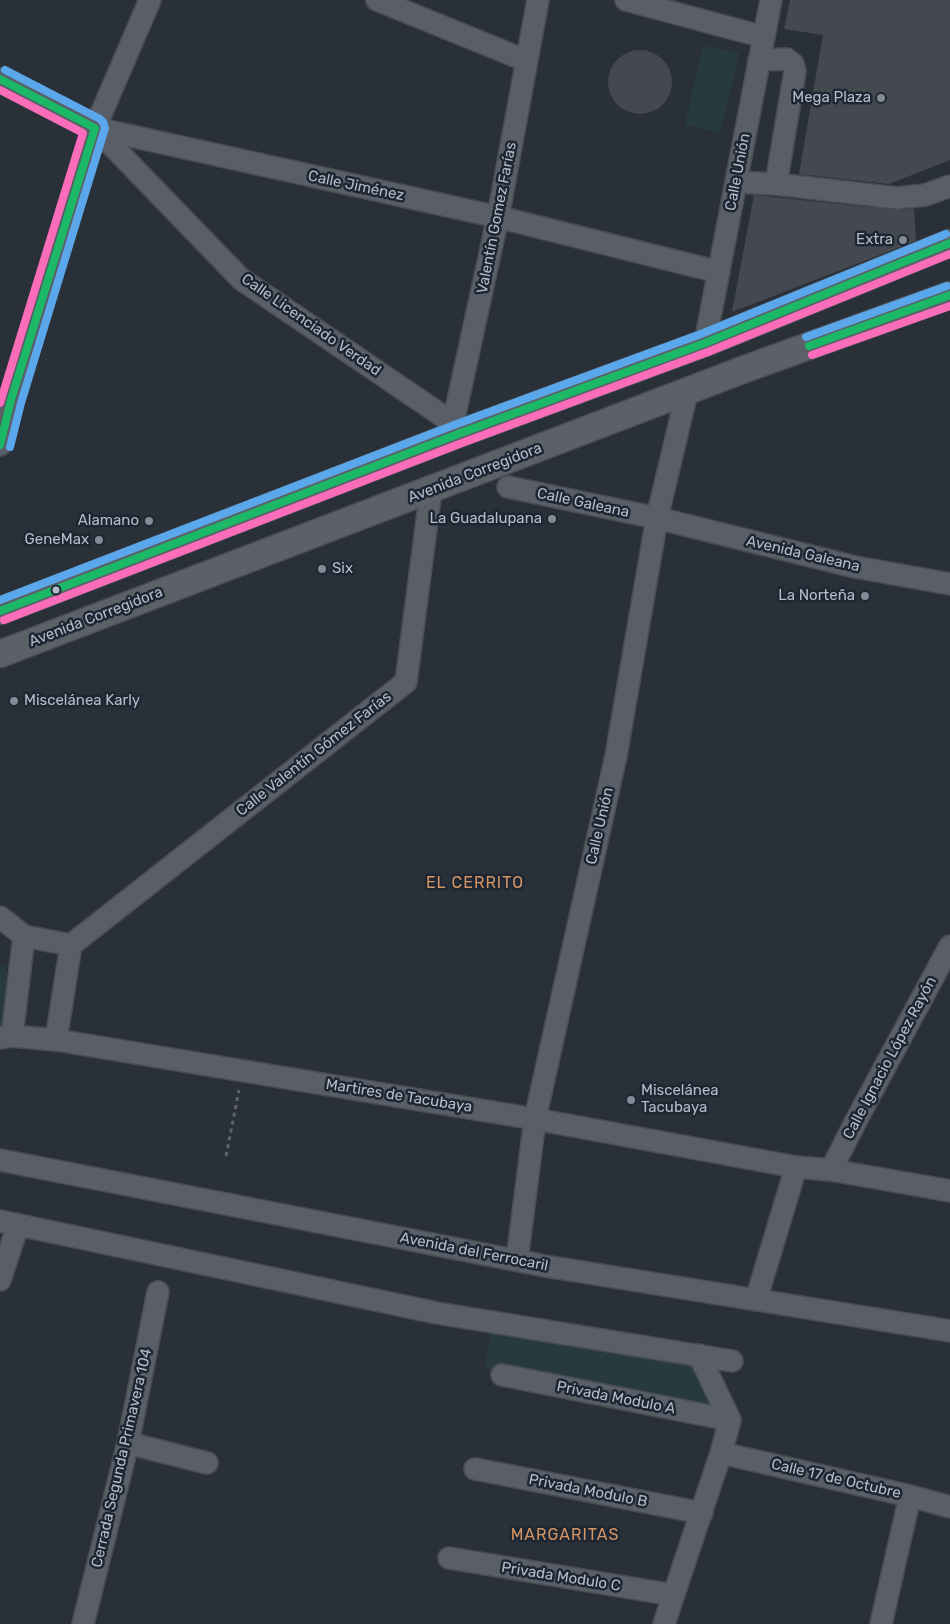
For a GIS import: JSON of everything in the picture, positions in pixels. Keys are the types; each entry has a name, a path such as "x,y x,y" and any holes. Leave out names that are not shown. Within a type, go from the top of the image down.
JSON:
{"main road":[{"path":"0,611 456,429 706,343 950,243"},
{"name":"Avenida Corregidora","path":"0,654 687,392 950,294"}],"street":[{"path":"0,445 6,399 95,128 150,0"},
{"path":"377,0 527,61"},
{"name":"Valentín Gomez Farías","path":"456,429 538,0"},
{"path":"626,0 764,37"},
{"name":"Calle Unión","path":"706,343 771,0"},
{"path":"759,60 787,59 793,64 795,71 776,184"},
{"name":"Calle Jiménez","path":"0,79 95,128 498,217 719,272"},
{"name":"Calle Licenciado Verdad","path":"95,128 241,279 456,429"},
{"path":"736,182 776,184 897,198 925,195 950,186"},
{"name":"Calle Unión","path":"517,1260 535,1119 616,756 657,518 687,392"},
{"name":"Calle Galeana","path":"508,487 657,518"},
{"name":"Calle Valentín Gómez Farías","path":"70,945 406,682 431,490"},
{"name":"Avenida Galeana","path":"657,518 855,567 950,584"},
{"path":"0,917 24,936 70,945 56,1040"},
{"path":"6,1037 24,936"},
{"name":"Calle Ignacio López Rayón","path":"832,1170 858,1115 950,946"},
{"name":"Martires de Tacubaya","path":"6,1037 56,1040 243,1070 535,1119 796,1167 832,1170 950,1191"},
{"name":"Avenida del Ferrocaril","path":"0,1160 517,1260 950,1332"},
{"path":"756,1300 796,1167"},
{"path":"0,1280 9,1223 437,1313 732,1361"},
{"name":"Cerrada Segunda Primavera 104","path":"83,1624 128,1443 158,1292"},
{"path":"664,1624 702,1513 730,1420 699,1355"},
{"name":"Privada Modulo A","path":"502,1375 730,1420"},
{"path":"128,1443 207,1463"},
{"name":"Calle 17 de Octubre","path":"721,1453 910,1496 950,1507"},
{"name":"Privada Modulo B","path":"475,1469 702,1513"},
{"path":"881,1624 910,1496"},
{"name":"Privada Modulo C","path":"448,1558 674,1596"}],"path":[{"path":"226,1156 243,1070"}],"green space":[{"path":"703,46 739,53 720,133 685,125"},
{"path":"0,966 6,966 7,1034 0,1034"},
{"path":"492,1325 690,1362 719,1412 485,1368"}],"building":[{"name":"Mega Plaza","path":"790,0 950,0 950,160 889,184 799,174 823,35 784,29"},
{"path":"640,50 658,56 666,64 672,82 666,100 658,108 640,114 622,108 614,100 608,82 614,64 622,56"},
{"path":"754,195 896,210 914,209 916,241 732,312"}],"transit line":[{"path":"5,70 100,119 105,128 21,403 10,447"},
{"path":"0,79 95,128 11,400 0,445"},
{"path":"0,90 83,133 0,403"},
{"path":"0,600 454,425 701,334 946,234"},
{"path":"0,611 458,434 705,343 950,243"},
{"path":"4,620 462,443 708,352 950,254"},
{"path":"806,337 947,286"},
{"path":"809,346 950,295"},
{"path":"812,355 950,306"}],"place":[{"name":"Mega Plaza","path":"881,98"},
{"name":"Extra","path":"903,240"},
{"name":"La Guadalupana","path":"552,519"},
{"name":"Alamano","path":"149,521"},
{"name":"GeneMax","path":"99,540"},
{"name":"Six","path":"322,569"},
{"name":"La Norteña","path":"865,596"},
{"name":"Miscelánea Karly","path":"14,701"},
{"name":"Miscelánea Tacubaya","path":"631,1100"}],"district":[{"name":"EL CERRITO","path":"475,883"},
{"name":"MARGARITAS","path":"565,1535"}]}
